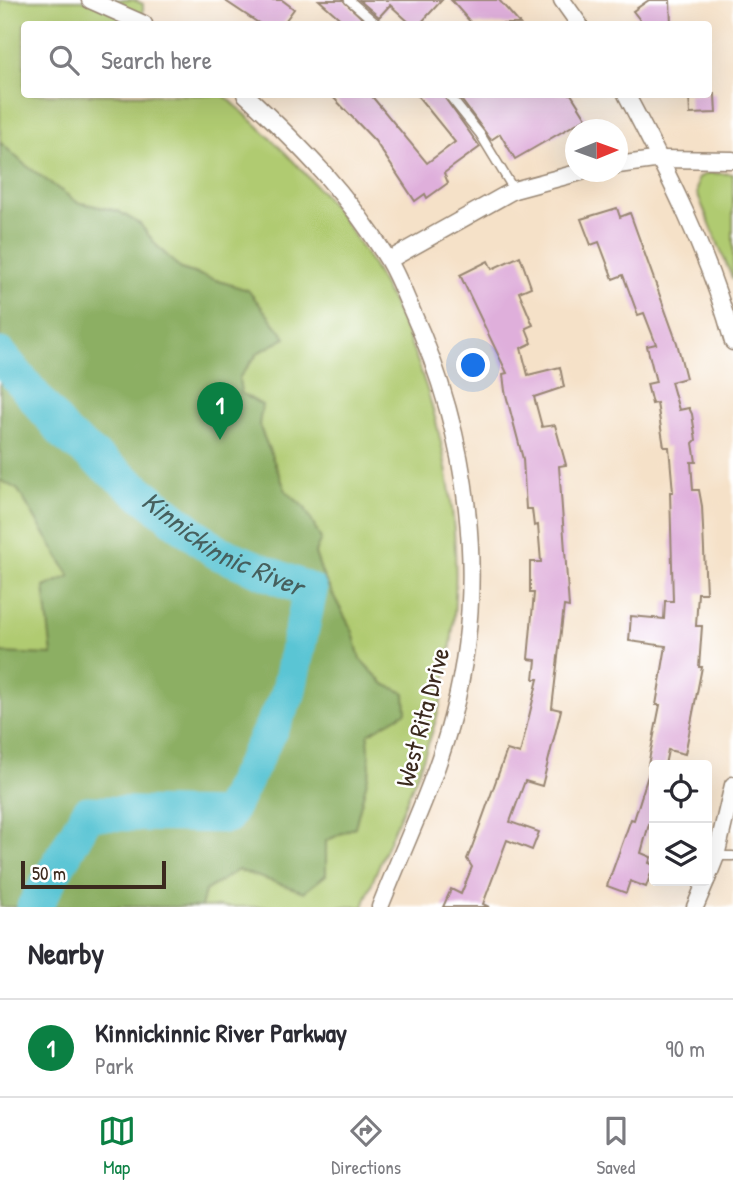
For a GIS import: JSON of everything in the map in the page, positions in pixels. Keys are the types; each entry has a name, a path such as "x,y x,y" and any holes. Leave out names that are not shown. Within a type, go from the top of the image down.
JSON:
{"street":[{"path":"90,0 137,21"},
{"path":"562,0 577,21"},
{"name":"West Rita Drive","path":"249,98 307,151 351,204 389,260 425,339 447,402 464,478 471,561 467,648 454,713 431,788 380,907"},
{"path":"628,98 661,159 728,303 733,342"},
{"path":"628,164 661,159 733,160"},
{"path":"389,260 514,190 565,176"},
{"path":"712,866 733,785"},
{"path":"695,907 704,886"}],"lane":[{"path":"349,0 374,21"},
{"path":"450,98 480,135 514,190"},
{"path":"716,856 733,856"}],"green space":[{"path":"0,0 134,0 143,4 143,21 21,21 21,98 227,98 271,138 328,200 375,270 404,328 426,388 443,450 452,514 455,578 451,642 433,731 363,907 0,907"},
{"path":"0,142 24,164 77,202 118,211 140,224 158,247 181,269 248,290 286,338 259,352 239,378 241,393 262,405 259,425 286,491 305,508 321,539 315,553 323,576 353,632 360,659 384,684 405,693 406,712 368,734 370,769 355,827 326,841 326,875 304,892 238,870 205,891 201,907 0,907 0,653 52,655 44,587 70,576 18,490 0,480"},
{"path":"708,173 733,174 733,280 697,193 698,178"}],"building":[{"path":"224,0 282,0 294,9 285,21 256,21"},
{"path":"319,0 343,0 365,21 343,21"},
{"path":"359,0 442,0 423,21 408,21 390,5 379,17"},
{"path":"451,0 499,0 517,21 469,21"},
{"path":"649,0 670,0 671,21 641,21 633,11"},
{"path":"712,94 715,94 716,113 690,114 689,98 712,98"},
{"path":"334,98 373,98 427,163 455,142 419,98 445,98 480,147 444,173 448,183 427,198 425,194 415,201 375,141"},
{"path":"460,98 574,98 586,118 565,119 565,130 515,159 500,134 491,140"},
{"path":"617,208 620,217 630,213 677,343 686,378 671,382 679,410 689,408 692,414 696,440 693,443 696,462 691,462 693,490 699,490 702,506 706,593 698,593 696,626 702,626 699,667 702,667 685,754 668,750 666,760 649,760 660,705 656,705 666,646 629,641 631,616 664,619 665,601 673,601 670,492 673,492 669,447 664,447 657,403 652,404 647,384 656,382 647,346 656,344 644,313 638,315 623,275 613,279 599,242 591,245 581,219"},
{"path":"520,256 531,287 519,292 533,325 526,328 532,343 521,348 528,375 560,367 564,387 534,397 542,427 555,425 566,465 559,466 569,607 564,606 552,708 561,710 542,786 525,781 510,822 539,832 532,850 507,840 483,904 489,907 443,907 451,889 461,894 472,867 467,859 507,750 520,754 538,679 534,679 536,660 528,659 534,593 530,593 530,562 541,562 538,525 534,526 532,509 526,509 523,459 505,391 503,374 507,373 460,275 488,261 492,269"},
{"path":"649,772 649,824 641,853 649,856 649,879 646,887 630,881 626,893 607,886 631,819 634,820"}],"waterway":[{"name":"Kinnickinnic River","path":"0,355 66,435 217,552 310,591 288,694 227,816 88,813 34,907"}],"place":[{"name":"Kinnickinnic River Parkway","path":"220,440"}]}
